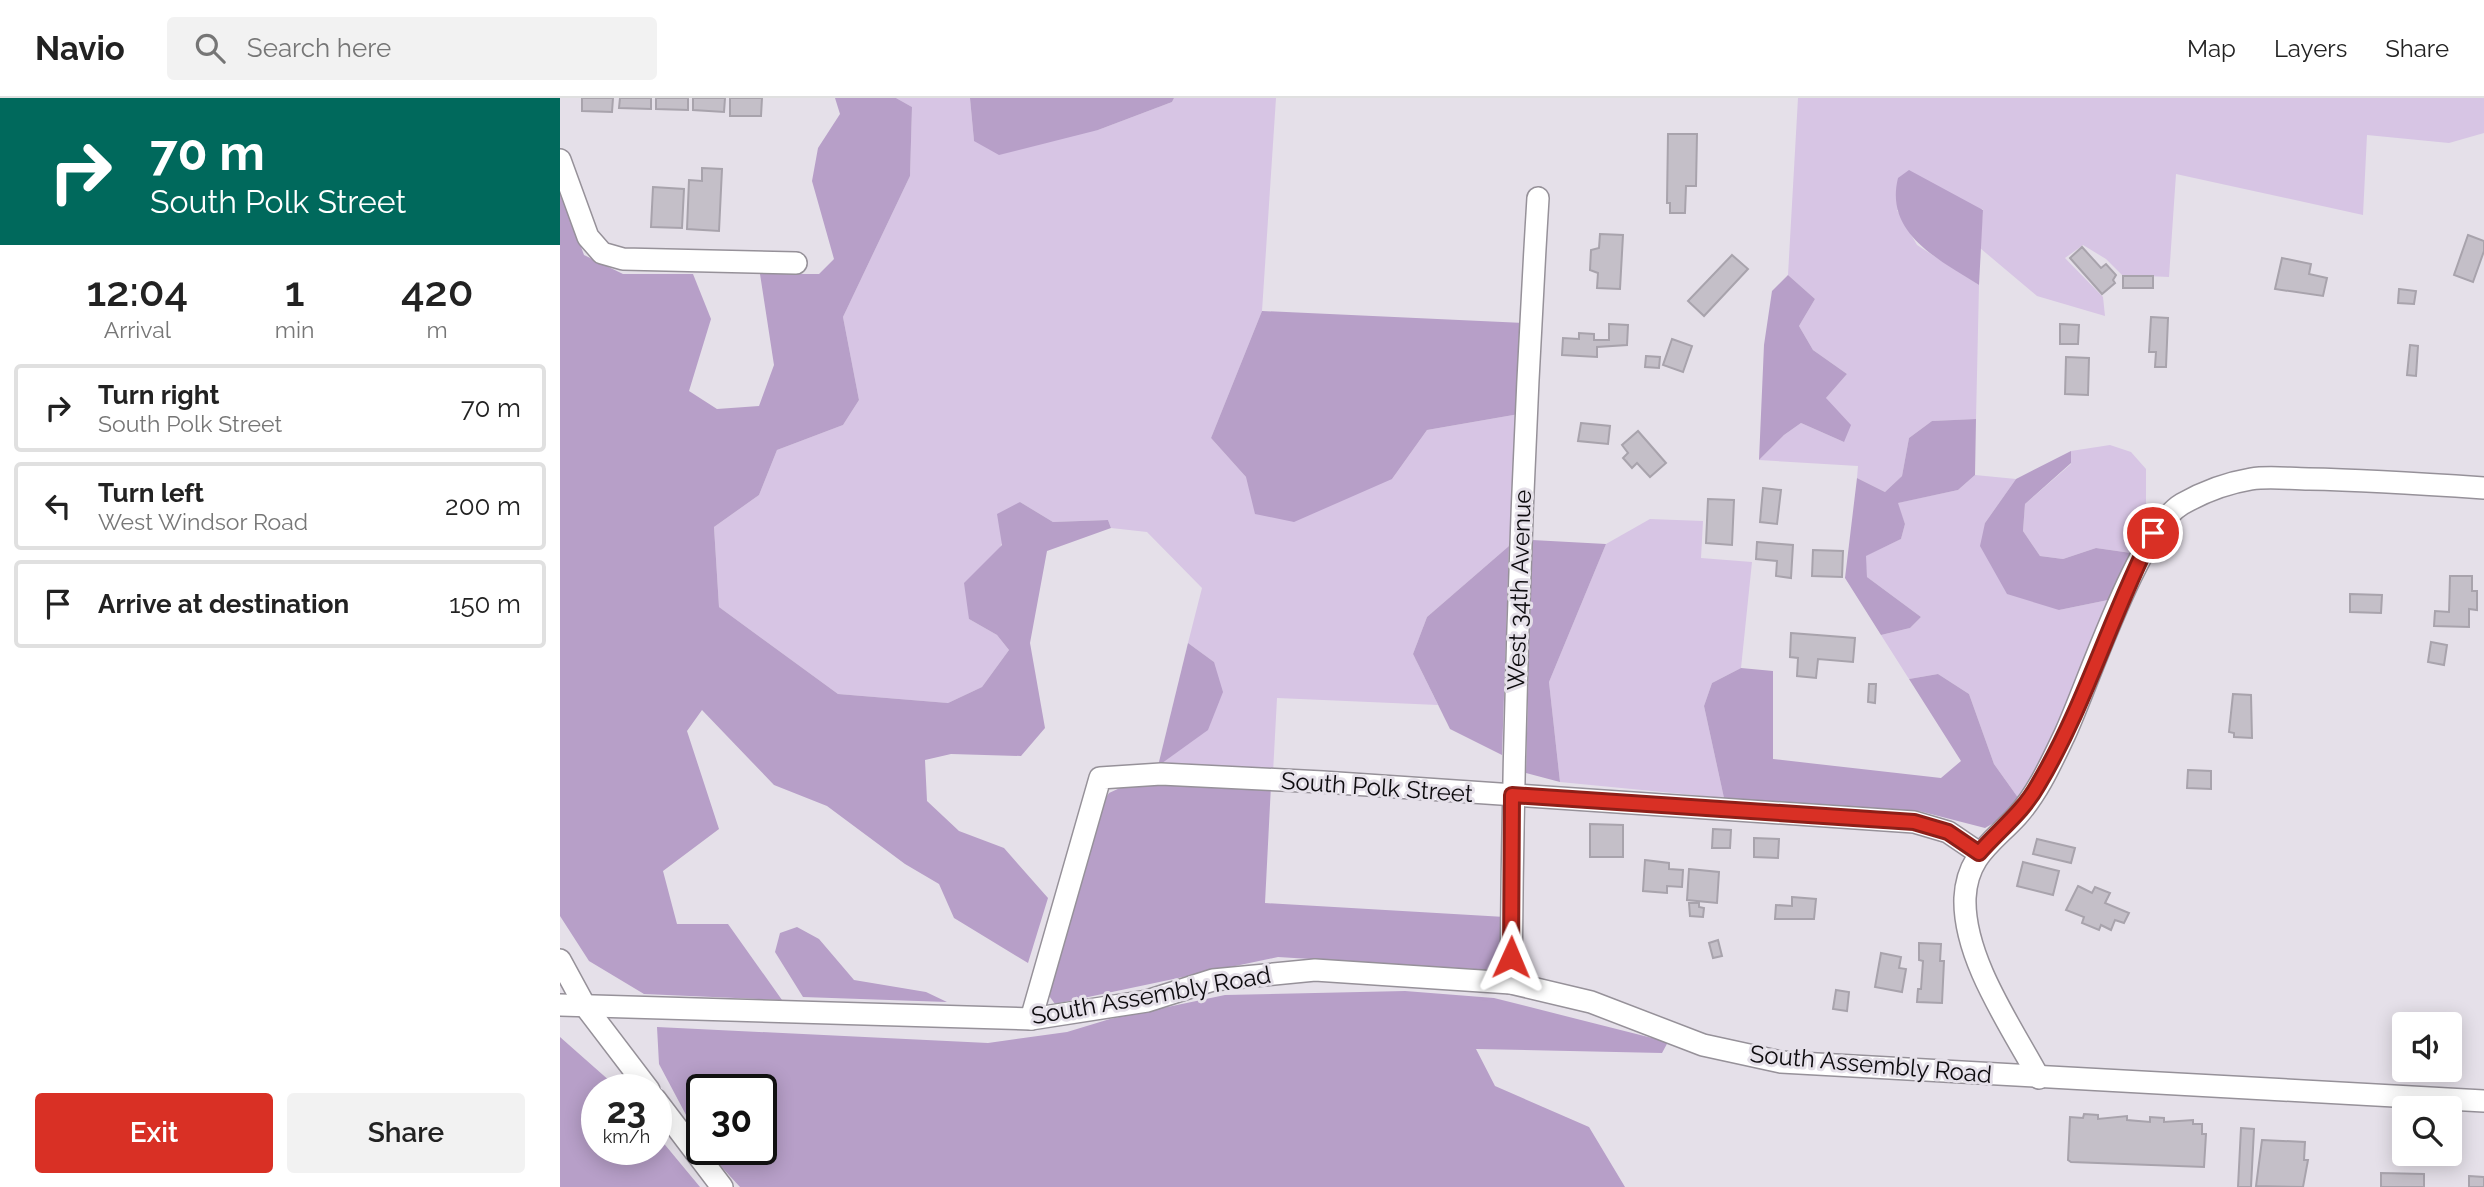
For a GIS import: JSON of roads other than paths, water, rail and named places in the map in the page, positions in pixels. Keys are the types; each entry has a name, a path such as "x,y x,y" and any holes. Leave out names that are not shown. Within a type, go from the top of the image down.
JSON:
{"street":[{"path":"560,160 588,237 602,253 623,258 796,263"},
{"name":"West 34th Avenue","path":"1511,983 1512,795 1522,503 1538,198"},
{"path":"2039,1077 1982,970 1972,945 1965,898 1969,875 1979,853 2017,816 2038,786 2065,734 2137,563 2153,533 2179,506 2217,487 2253,479 2339,480 2484,488"},
{"name":"South Polk Street","path":"1031,1019 1100,778 1175,775 1914,822 1948,832 1979,853"},
{"path":"560,960 585,1006 637,1074"},
{"name":"South Assembly Road","path":"560,1005 1031,1019 1147,1001 1213,980 1315,970 1511,983 1591,1002 1703,1045 1760,1059 1840,1067 2484,1101"},
{"path":"672,1121 722,1187"}]}
